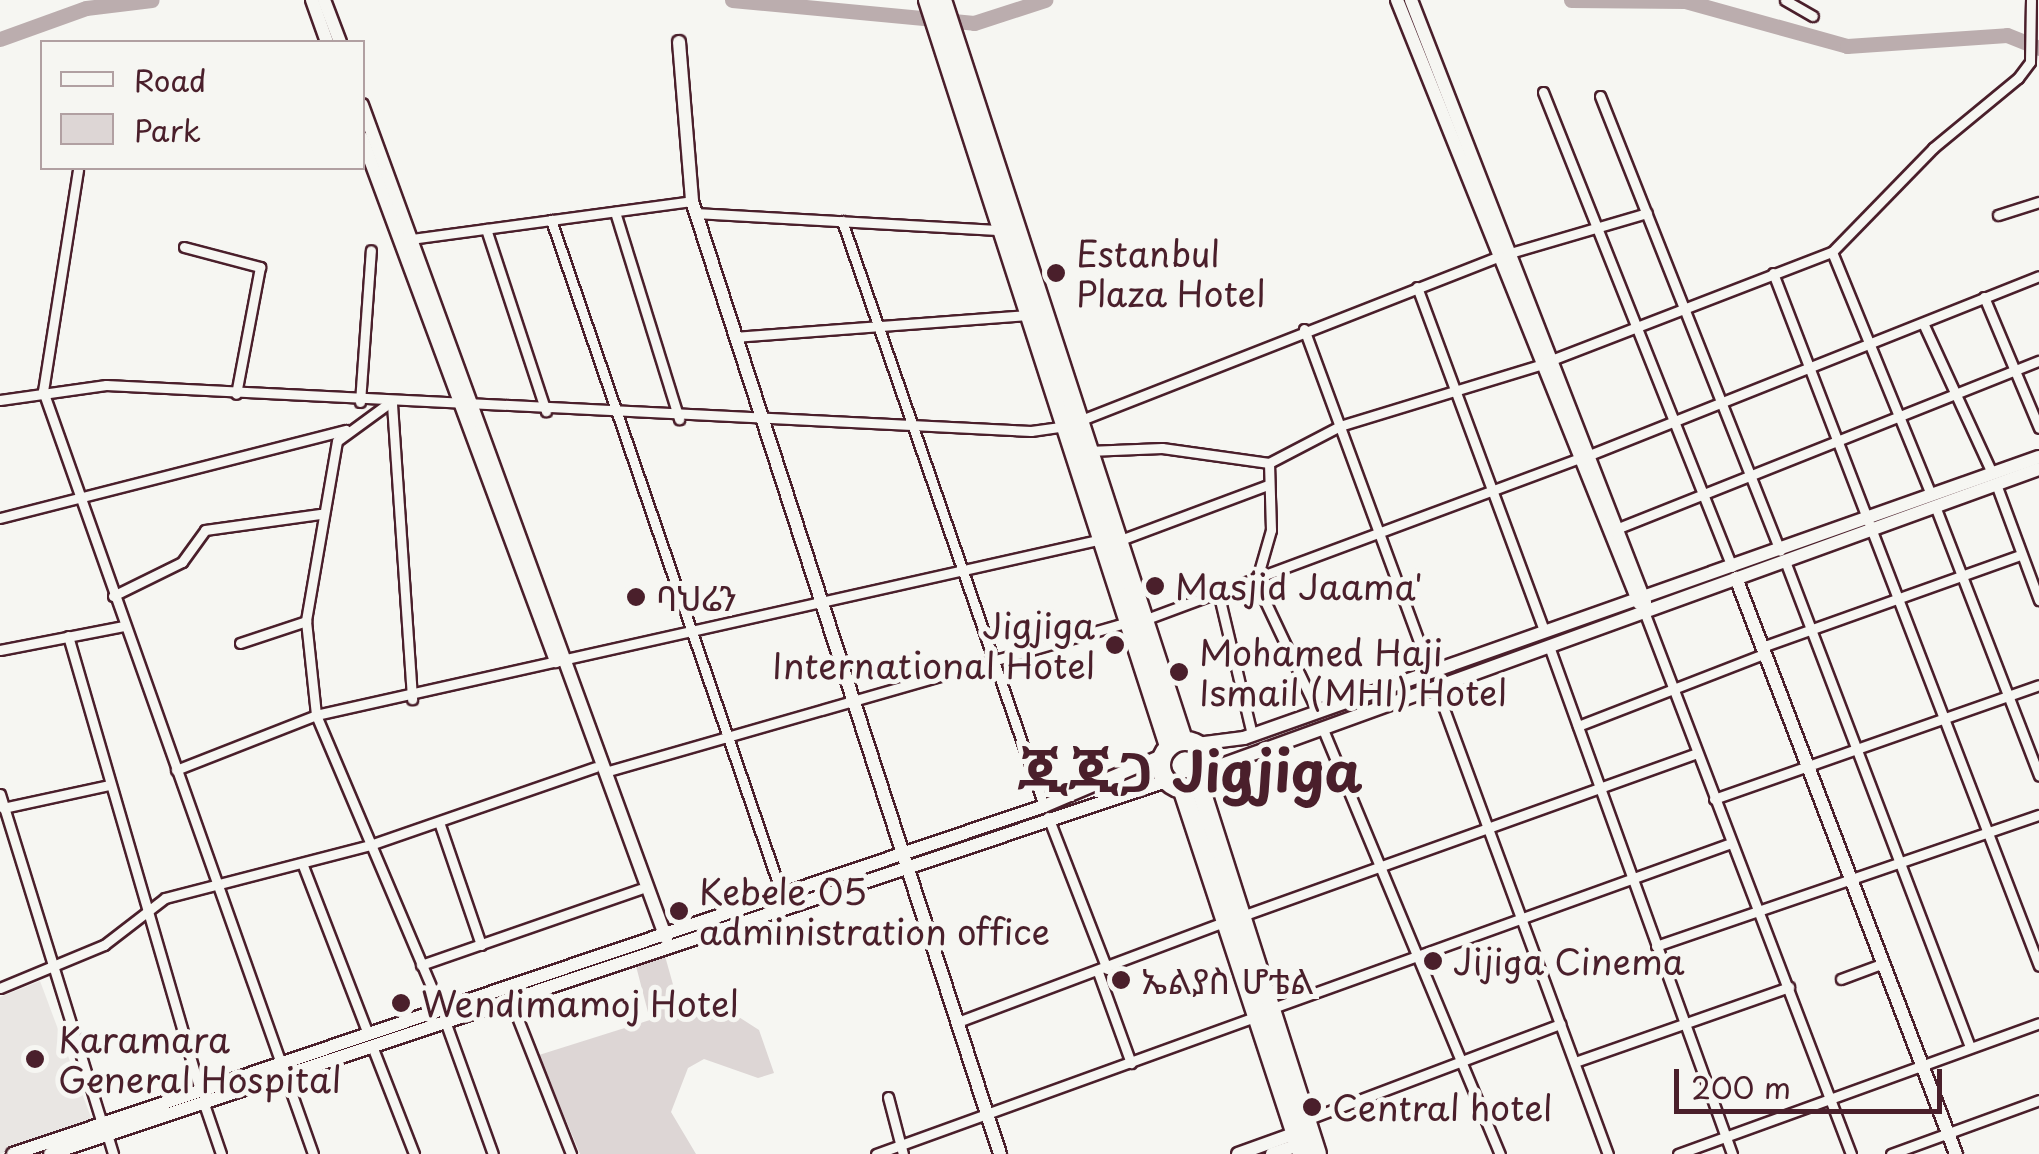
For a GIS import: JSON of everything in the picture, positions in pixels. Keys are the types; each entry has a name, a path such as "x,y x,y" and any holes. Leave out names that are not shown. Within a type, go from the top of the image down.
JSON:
{"highway":[{"path":"933,1 1306,1139"},
{"path":"956,66 1002,230 1072,423 1088,451 1110,540"},
{"path":"1178,747 1189,781"}],"main road":[{"path":"312,0 326,40"},
{"path":"324,0 339,40"},
{"path":"1397,0 1418,35"},
{"path":"1410,0 1418,35 1641,597"},
{"path":"680,42 694,207 760,424 908,859 1000,1154"},
{"path":"365,113 412,239 465,402"},
{"path":"365,146 465,402 663,941"},
{"path":"1586,456 1621,528 1645,614"},
{"path":"1994,479 2039,457"},
{"path":"13,1154 104,1129 1046,811 1178,747 1252,735 1544,628 1734,573 1994,479 2039,469"},
{"path":"1046,811 1189,781 1322,727 1645,614 1734,573"},
{"path":"1734,573 1956,1154"},
{"path":"600,769 640,890 663,941"},
{"path":"443,1016 510,1000 782,895 908,859"},
{"path":"50,1154 104,1129"},
{"path":"1238,1154 1306,1139"},
{"path":"1272,1154 1306,1139"}],"street":[{"path":"1785,0 1813,16"},
{"path":"1088,451 1162,448 1269,463 1340,426 1458,397 1832,252 2030,62 2031,0"},
{"path":"1543,92 1734,573"},
{"path":"1600,96 1783,556 1970,1047"},
{"path":"78,170 43,391 76,496 214,885 314,1154"},
{"path":"1998,215 2039,202"},
{"path":"412,239 614,212 694,207 842,222 1002,230"},
{"path":"614,212 679,419"},
{"path":"0,400 106,384 389,404 465,402 679,419 918,431 1072,423 1304,329 1505,254 1647,213"},
{"path":"552,220 690,636 782,895"},
{"path":"842,222 875,325 918,431 962,572 1102,970 1131,1064"},
{"path":"486,229 546,410"},
{"path":"184,247 260,267 236,394"},
{"path":"360,402 371,250"},
{"path":"1832,252 2039,776"},
{"path":"1774,273 1991,832 2039,966"},
{"path":"0,988 104,944 143,908 214,885 370,845 724,732 852,700 1219,596 1674,425 2039,276"},
{"path":"1417,287 1544,628"},
{"path":"1984,297 2039,428"},
{"path":"735,337 1030,315"},
{"path":"1923,323 1994,479 2039,600"},
{"path":"1304,329 1429,668"},
{"path":"1621,528 2039,361"},
{"path":"0,518 348,429 389,404"},
{"path":"389,404 412,699"},
{"path":"348,429 320,514 306,621 316,715 443,1016 493,1154"},
{"path":"1269,463 1270,540 1256,582 1317,711"},
{"path":"176,770 316,715 412,699 561,661 690,636 1110,540 1268,485"},
{"path":"113,596 182,562 205,530 320,514"},
{"path":"1578,726 1811,631 2020,555"},
{"path":"1219,596 1252,735"},
{"path":"1645,614 1851,1154"},
{"path":"240,643 306,621"},
{"path":"0,650 124,626"},
{"path":"68,636 143,908 221,1154"},
{"path":"1550,649 1732,1154"},
{"path":"1714,800 2039,685"},
{"path":"1436,687 1608,1154"},
{"path":"1322,727 1500,1154"},
{"path":"958,1022 1696,753"},
{"path":"2,808 109,785"},
{"path":"0,794 113,1154"},
{"path":"1656,946 2039,815"},
{"path":"438,822 480,946"},
{"path":"876,1154 902,1150 988,1113 1633,884 1731,844"},
{"path":"302,863 414,1154"},
{"path":"420,965 640,890"},
{"path":"1842,979 1884,963"},
{"path":"1575,1062 1789,987"},
{"path":"510,1000 571,1154"},
{"path":"1678,1154 2039,1022"},
{"path":"1306,1139 1462,1064 1560,1024"},
{"path":"888,1097 902,1150"},
{"path":"1891,1154 2039,1100"}],"shaded area":[{"name":"Karamara General Hospital","path":"40,981 92,1120 0,1154 0,997"}],"green space":[{"path":"665,956 681,1013 717,1003 759,1030 774,1073 758,1078 704,1059 688,1068 671,1112 696,1154 580,1154 539,1055 650,1020 636,966"}],"waterway":[{"path":"0,39 86,8 152,0"},
{"path":"732,0 974,23 1045,0"},
{"path":"1571,0 1685,1 1847,46 2007,35 2039,48"}],"place":[{"name":"Estanbul Plaza Hotel","path":"1056,273"},
{"name":"Masjid Jaama'","path":"1155,586"},
{"name":"ባህሬን","path":"636,597"},
{"name":"Jigjiga International Hotel","path":"1115,645"},
{"name":"Mohamed Haji Ismail (MHI) Hotel","path":"1179,672"},
{"name":"Kebele 05 administration office","path":"679,911"},
{"name":"Jijiga Cinema","path":"1433,961"},
{"name":"ኤልያስ ሆቴል","path":"1121,980"},
{"name":"Wendimamoj Hotel","path":"401,1003"},
{"name":"Karamara General Hospital","path":"35,1059"},
{"name":"Central hotel","path":"1312,1107"}],"district":[{"name":"ጂጂጋ Jigjiga","path":"1190,770"}]}
